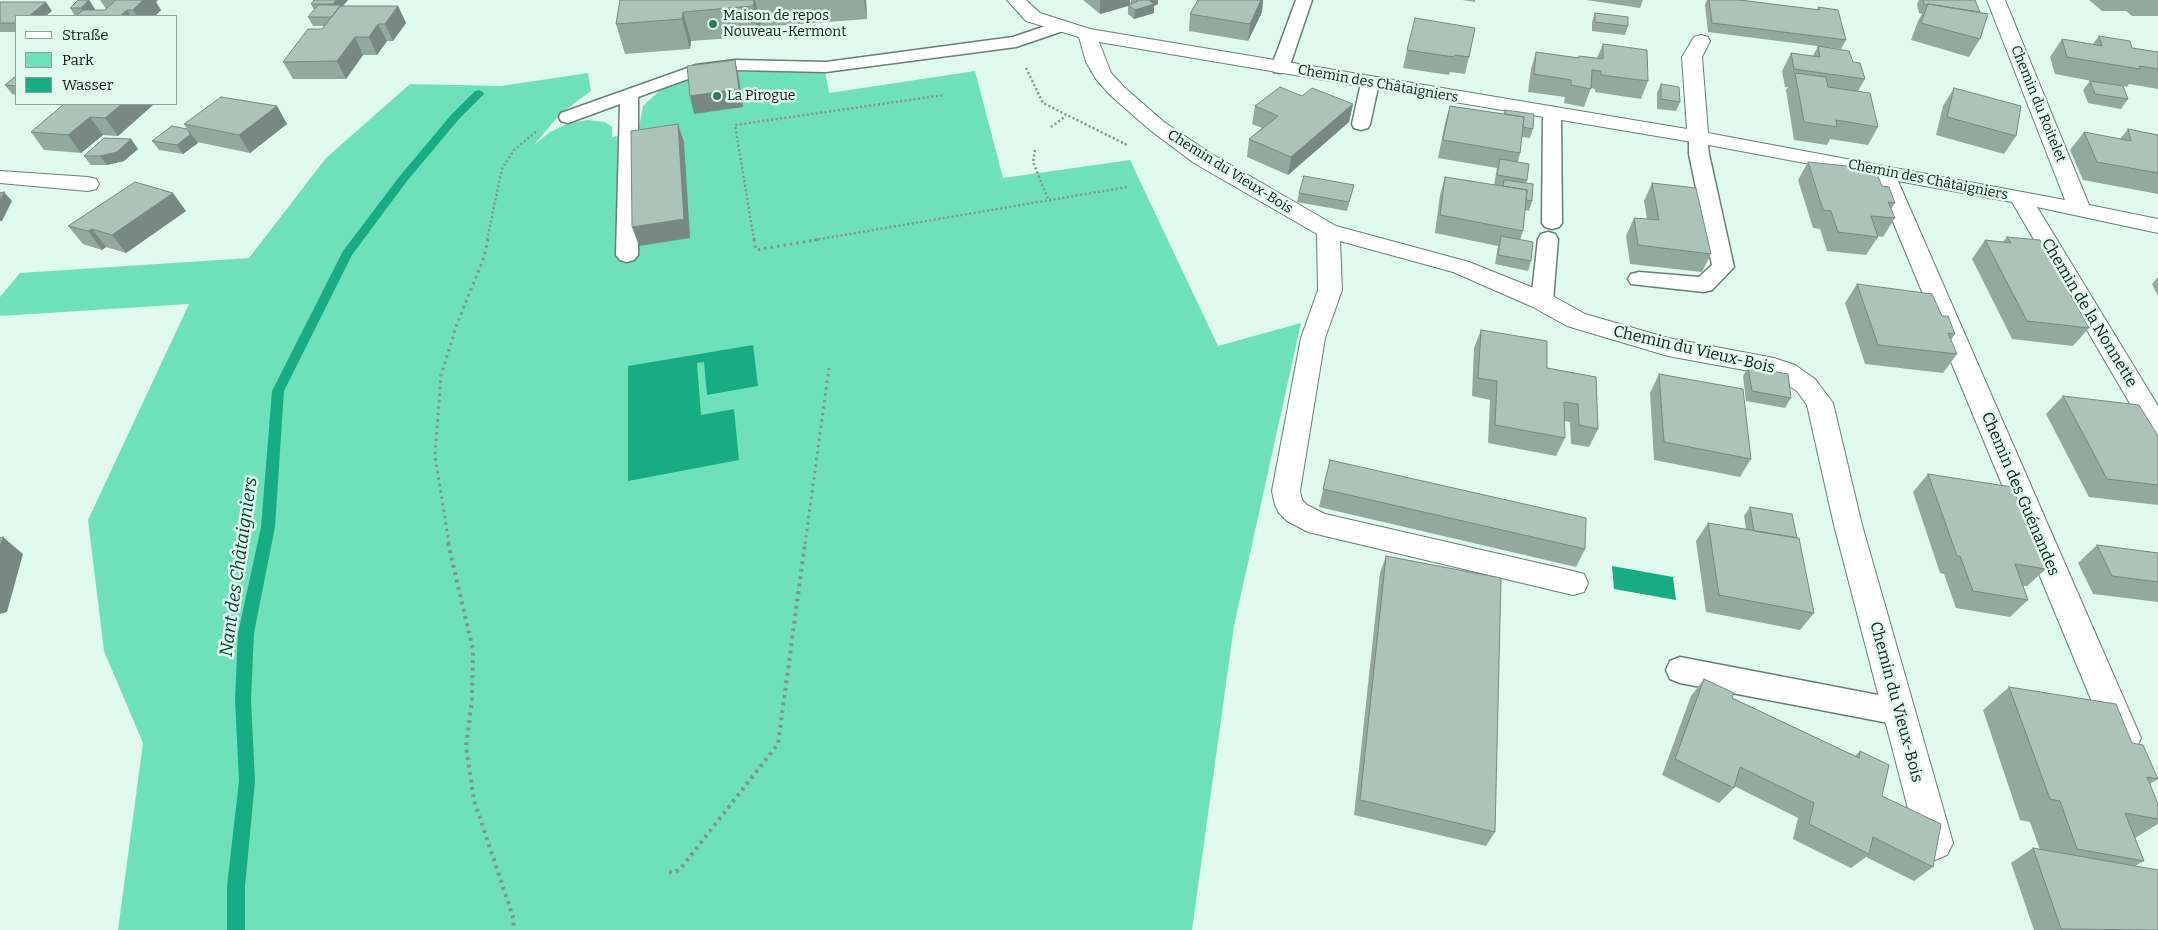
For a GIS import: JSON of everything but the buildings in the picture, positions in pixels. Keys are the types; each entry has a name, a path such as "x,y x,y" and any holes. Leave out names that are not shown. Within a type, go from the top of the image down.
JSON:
{"street":[{"name":"Chemin des Châtaigniers","path":"1016,0 1033,17 1087,34 1698,137 2020,197 2158,226"},
{"name":"Chemin du Roitelet","path":"1996,0 2080,209"},
{"path":"1049,5 1054,10 1060,26"},
{"name":"Chemin du Vieux-Bois","path":"1087,34 1096,62 1103,75 1117,91 1157,126 1202,158 1328,230 1461,267 1542,301 1576,320 1613,332 1668,347 1774,367 1798,378 1814,393 1820,403 1848,525 1935,843"},
{"path":"1698,137 1692,57 1701,41"},
{"name":"Chemin des Guénandes","path":"1883,171 2135,763"},
{"path":"0,177 88,184"},
{"name":"Chemin de la Nonnette","path":"2020,197 2158,429"},
{"path":"1328,230 1330,290 1313,338 1286,491 1289,505 1296,513 1318,524 1573,583"}],"lane":[{"path":"1280,68 1304,0"},
{"path":"568,117 678,75 710,68 735,65 826,67 1016,42 1060,26"},
{"path":"1360,124 1370,83"},
{"path":"627,255 629,94"},
{"path":"1542,301 1550,231 1552,113"},
{"path":"1639,279 1704,285 1723,267 1698,137"},
{"path":"1680,670 1899,712"}],"path":[{"path":"944,95 735,125 756,250 1127,187"},
{"path":"1051,127 1066,116"},
{"path":"512,930 514,920 474,800 466,748 472,699 474,650 448,542 435,456 442,375 457,324 484,257 502,169 514,150 530,135 568,117"},
{"path":"1034,150 1033,162 1048,199"},
{"path":"670,872 674,873 681,868 778,744 829,368"}],"green space":[{"path":"825,71 829,93 975,71 1003,178 1130,160 1218,346 1301,323 1234,626 1192,930 118,930 143,743 104,651 88,520 189,304 0,316 0,297 20,273 249,258 326,158 410,84 501,86 588,73 591,91 561,113 534,145 550,132 569,123 587,120 605,122 612,127 612,137 638,133 643,106 659,91 683,79 736,72"}],"water":[{"path":"753,345 758,386 707,395 704,362 697,363 701,415 734,409 739,460 628,481 628,366"},
{"path":"1612,566 1673,577 1676,600 1614,589"}],"waterway":[{"name":"Nant des Châtaigniers","path":"236,930 236,886 247,781 243,700 246,633 268,527 278,391 347,254 403,179 455,117 479,93"}],"place":[{"name":"Maison de repos Nouveau-Kermont","path":"713,24"},
{"name":"La Pirogue","path":"717,96"}]}
